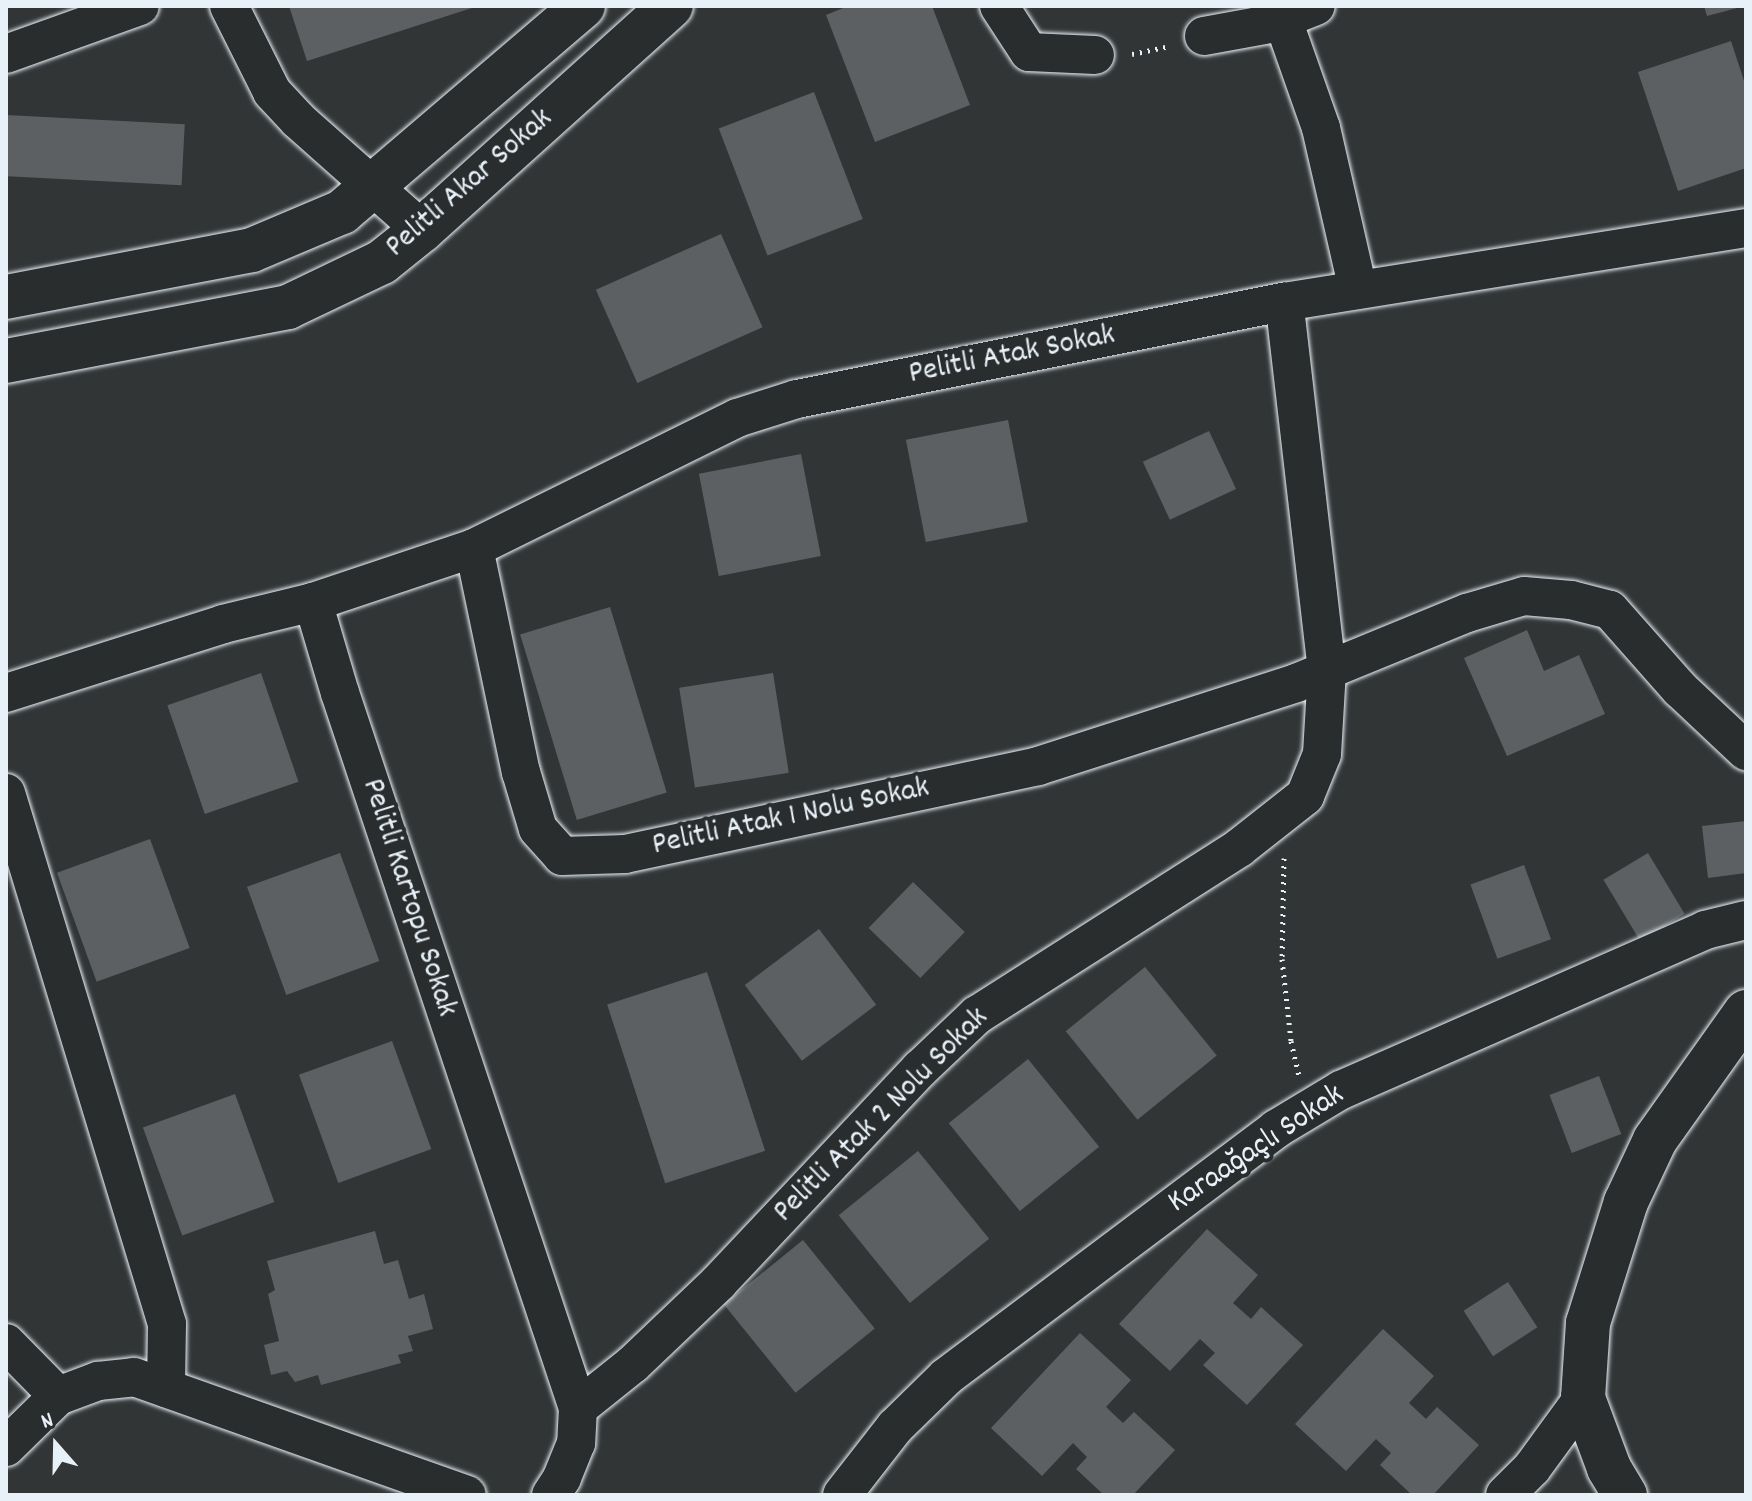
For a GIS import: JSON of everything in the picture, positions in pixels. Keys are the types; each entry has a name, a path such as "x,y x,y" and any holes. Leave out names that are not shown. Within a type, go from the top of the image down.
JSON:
{"main road":[{"name":"Pelitli Akar Sokak","path":"6,297 252,250 342,212 583,6"},
{"name":"Pelitli Akar Sokak","path":"6,361 288,307 382,262 422,230 671,6"},
{"path":"1625,1495 1609,1468 1583,1398 1588,1323 1626,1202 1655,1140 1746,1012"}],"street":[{"path":"6,54 140,6"},
{"path":"229,6 272,92 422,230"},
{"path":"999,6 1029,52 1095,55"},
{"path":"1204,36 1300,13 1321,128 1358,290"},
{"name":"Pelitli Atak Sokak","path":"313,602 474,548 737,418 797,399 1284,302 1746,228"},
{"path":"1284,302 1327,671"},
{"name":"Pelitli Atak 1 Nolu Sokak","path":"474,548 521,772 538,829 562,856 625,854 1038,766 1327,671 1467,613 1524,596 1571,600 1610,610 1680,689 1746,751"},
{"path":"6,693 223,624 313,602"},
{"name":"Pelitli Kartopu Sokak","path":"313,602 340,693 578,1408 576,1443 562,1478 551,1495"},
{"name":"Pelitli Atak 2 Nolu Sokak","path":"578,1408 633,1364 719,1282 920,1069 977,1015 1239,848 1305,796 1322,754 1327,671"},
{"path":"6,793 167,1324 166,1388"},
{"name":"Karaağaçlı Sokak","path":"842,1495 895,1427 946,1377 1276,1129 1341,1090 1691,936 1746,920"},
{"path":"6,1343 58,1396"},
{"path":"6,1447 58,1396 98,1381 134,1377 467,1495"},
{"path":"1505,1495 1532,1468 1583,1398"}],"path":[{"path":"1095,55 1109,58 1157,50 1204,36"},
{"path":"1286,811 1282,959 1291,1041 1308,1111"}],"building":[{"path":"289,6 475,6 475,7 307,61"},
{"path":"848,6 932,6 970,105 875,142 826,15"},
{"path":"1704,6 1740,6 1741,7 1707,16"},
{"path":"1731,41 1746,87 1746,168 1678,191 1638,72"},
{"path":"814,92 863,219 768,256 719,129"},
{"path":"6,115 185,124 182,185 6,176"},
{"path":"721,234 762,327 637,383 596,290"},
{"path":"1008,420 1028,522 926,542 906,440"},
{"path":"1209,431 1236,489 1170,520 1143,462"},
{"path":"801,454 821,556 719,576 699,474"},
{"path":"610,607 667,793 577,820 520,634"},
{"path":"1527,630 1544,671 1579,655 1605,714 1507,756 1464,658"},
{"path":"261,673 298,782 205,814 167,705"},
{"path":"773,673 789,773 695,788 679,688"},
{"path":"1746,821 1746,873 1708,878 1702,826"},
{"path":"150,839 190,948 97,982 57,873"},
{"path":"340,853 379,961 286,995 247,887"},
{"path":"1648,853 1685,914 1640,941 1603,880"},
{"path":"1524,865 1551,939 1497,959 1470,884"},
{"path":"913,882 965,932 920,978 869,928"},
{"path":"819,929 876,1005 802,1061 745,985"},
{"path":"1145,967 1217,1056 1137,1120 1066,1031"},
{"path":"707,972 765,1151 665,1183 607,1004"},
{"path":"392,1041 431,1149 338,1183 299,1075"},
{"path":"1028,1059 1099,1147 1020,1211 949,1123"},
{"path":"1599,1076 1621,1134 1572,1153 1550,1095"},
{"path":"235,1094 274,1202 182,1236 143,1128"},
{"path":"918,1151 989,1239 910,1303 839,1215"},
{"path":"1207,1229 1258,1275 1233,1303 1251,1319 1261,1307 1303,1345 1247,1405 1203,1365 1215,1353 1200,1339 1170,1371 1119,1324"},
{"path":"375,1231 384,1264 398,1260 409,1299 424,1294 433,1329 408,1336 413,1351 398,1355 401,1363 321,1385 318,1375 295,1382 287,1371 271,1375 264,1345 279,1341 268,1294 275,1290 267,1261"},
{"path":"803,1240 875,1329 795,1393 724,1304"},
{"path":"1508,1282 1537,1327 1493,1356 1464,1311"},
{"path":"1383,1329 1434,1376 1409,1403 1426,1419 1437,1407 1479,1445 1433,1495 1412,1495 1380,1465 1391,1453 1376,1439 1346,1471 1295,1424"},
{"path":"1080,1333 1131,1380 1106,1407 1123,1423 1134,1412 1175,1450 1133,1495 1104,1495 1076,1469 1087,1457 1073,1443 1042,1476 991,1428"}]}
